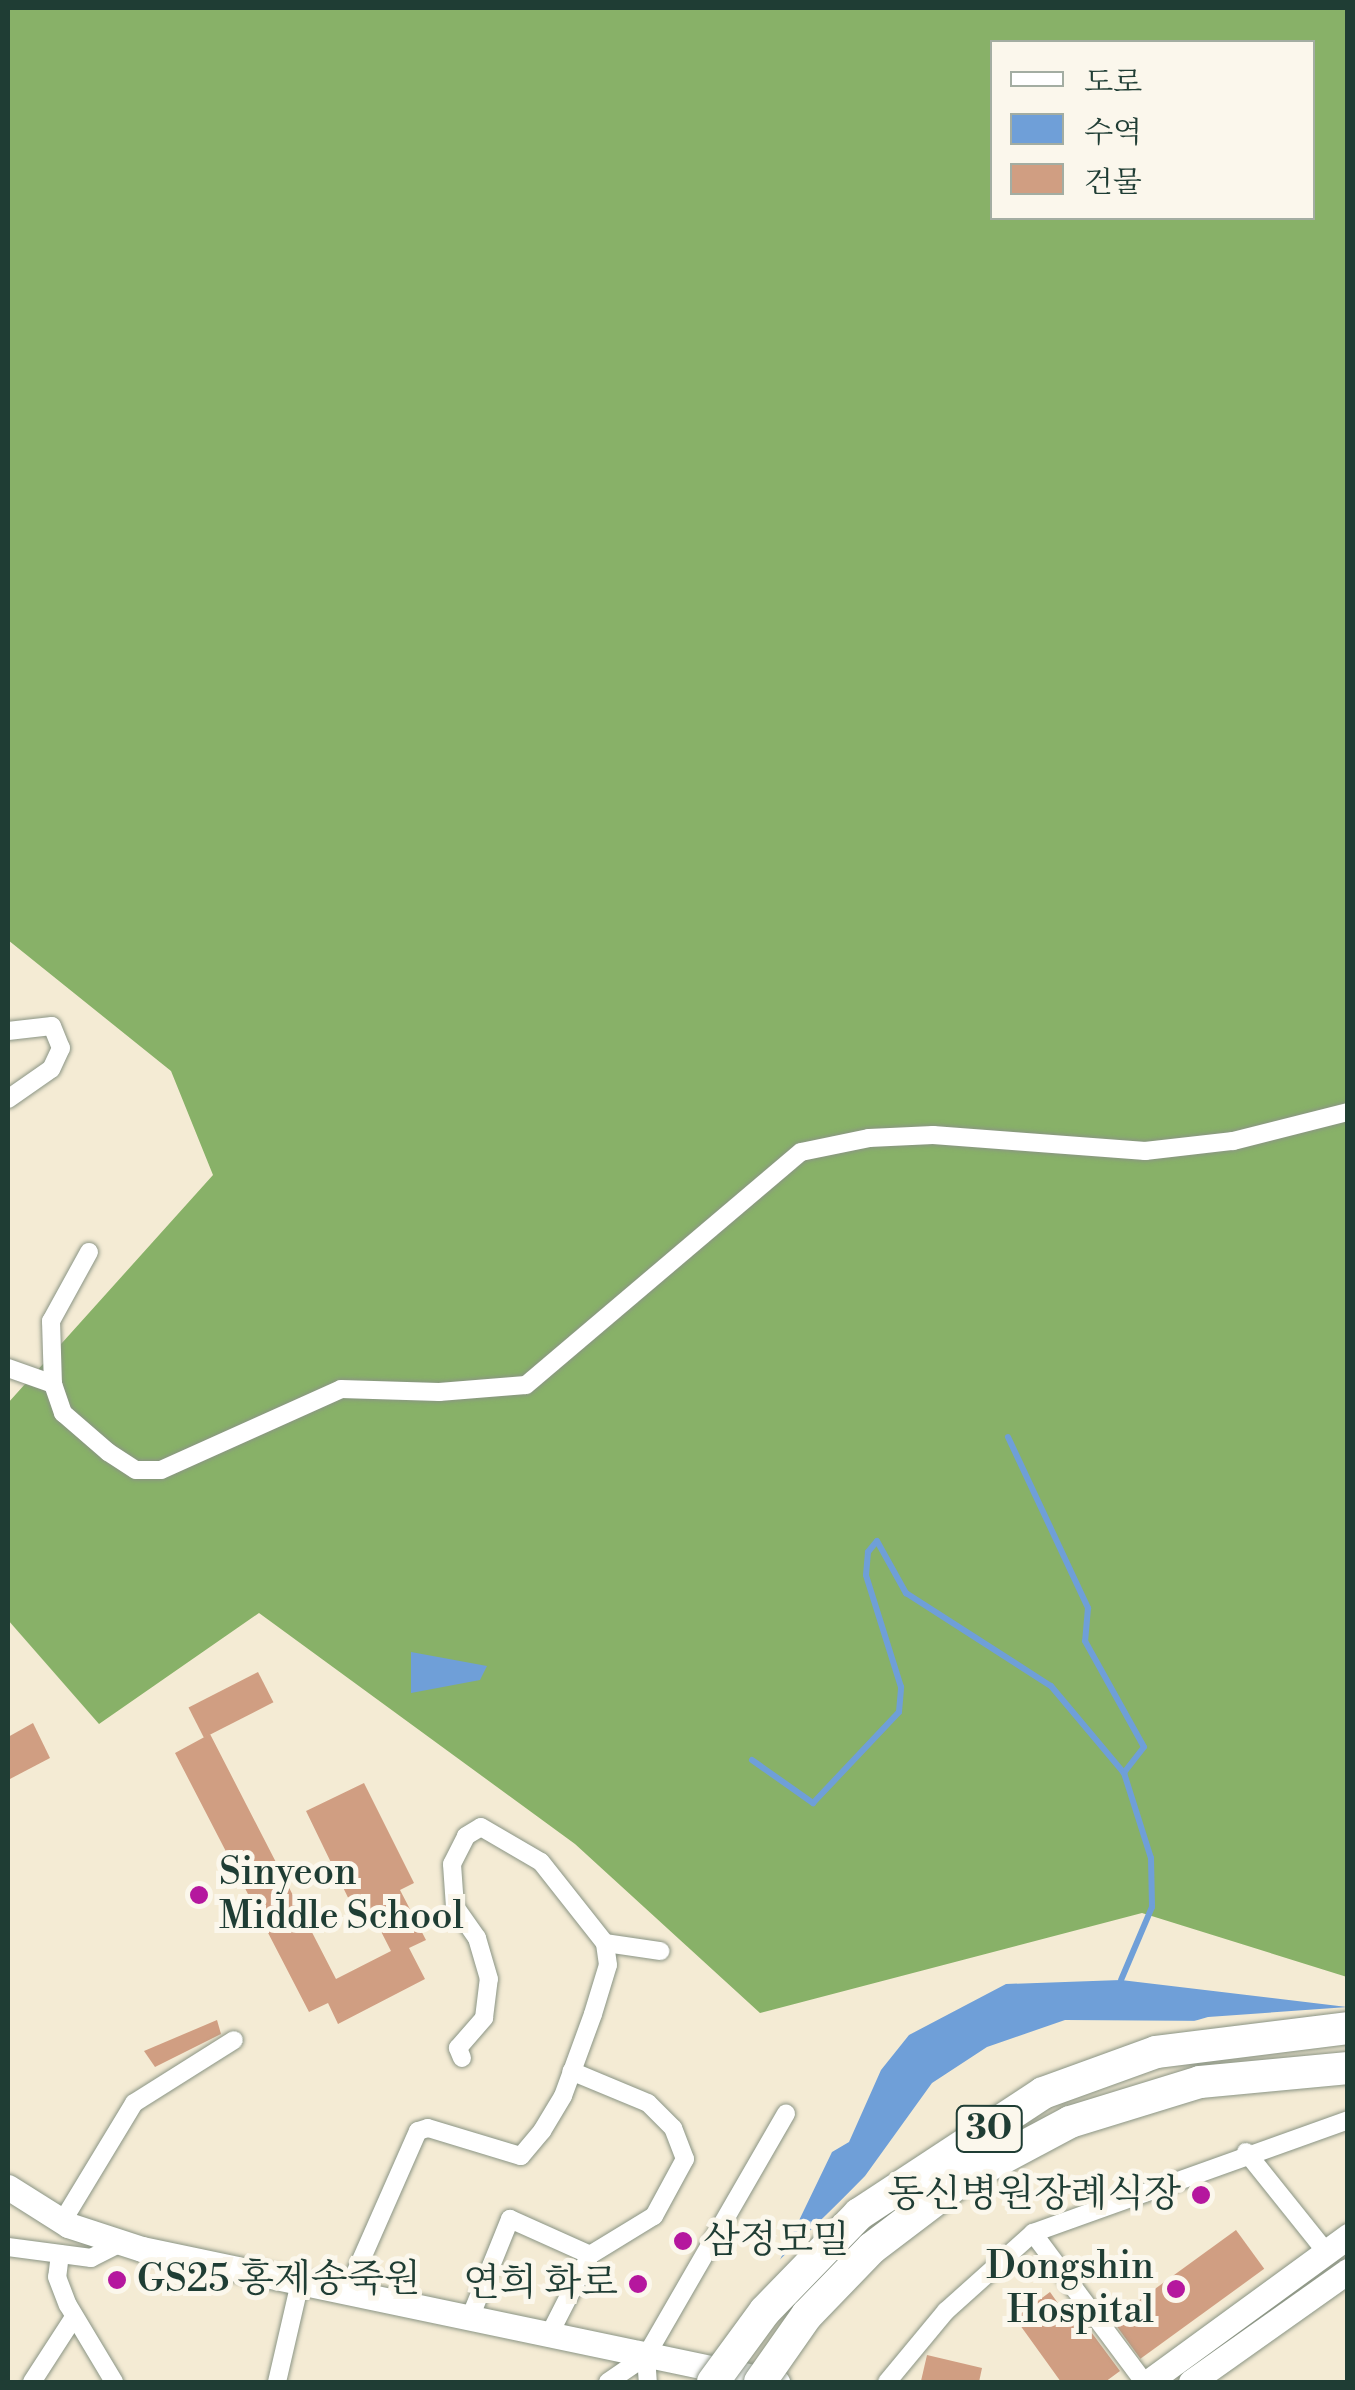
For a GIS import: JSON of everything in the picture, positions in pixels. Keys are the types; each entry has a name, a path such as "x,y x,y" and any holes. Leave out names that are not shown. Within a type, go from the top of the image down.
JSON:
{"highway":[{"name":"30","path":"705,2374 860,2214 1043,2093 1156,2052 1348,2028"},
{"name":"30","path":"760,2382 808,2315 872,2248 963,2180 1070,2122 1200,2082 1348,2068"}],"main road":[{"path":"8,2188 62,2222 122,2242 646,2356 705,2374 777,2382"},
{"path":"1146,2382 1348,2236"},
{"path":"1191,2382 1348,2271"}],"street":[{"path":"8,1030 52,1026 61,1048 50,1068 8,1099"},
{"path":"89,1252 51,1321 53,1384 63,1413 108,1452 136,1470 161,1470 341,1389 394,1386 438,1392 526,1385 801,1152 933,1134 1144,1150 1233,1142 1348,1112"},
{"path":"8,1368 53,1384"},
{"path":"347,2292 418,2131 428,2128 521,2156 562,2096 608,1964 605,1943 540,1862 481,1827 466,1836 452,1864 455,1907 477,1938 489,1979 484,2018 458,2048 462,2058"},
{"path":"605,1943 660,1951"},
{"path":"62,2222 134,2103 234,2040"},
{"path":"549,2335 590,2255 654,2216 685,2159 674,2128 648,2103 571,2070"},
{"path":"608,2382 646,2356 786,2114"},
{"path":"887,2382 946,2312 1032,2232 1246,2152 1348,2120"},
{"path":"1246,2152 1326,2252"},
{"path":"470,2318 510,2219 590,2255"},
{"path":"1032,2232 1146,2382"},
{"path":"8,2246 92,2258 122,2242"},
{"path":"60,2254 57,2276 74,2317 114,2382"},
{"path":"277,2382 300,2282"},
{"path":"32,2382 74,2317"},
{"path":"646,2356 648,2382"}],"green space":[{"path":"8,8 1347,8 1347,1977 1142,1913 760,2013 575,1844 259,1613 99,1724 8,1620 8,1403 213,1175 171,1071 8,940"}],"water":[{"path":"411,1652 487,1666 480,1680 411,1693"},
{"path":"1121,1980 1347,2007 1347,2055 1218,2021 1065,2020 987,2047 932,2083 865,2176 778,2264 832,2152 849,2142 881,2070 909,2035 1006,1984"}],"pier":[{"path":"1348,2007 1348,2060 1218,2026 1177,2026 1208,2017"},
{"path":"881,2162 758,2376 712,2362 768,2271"}],"building":[{"path":"258,1672 273,1702 204,1738 189,1707"},
{"path":"33,1723 50,1758 8,1780 8,1737"},
{"path":"210,1734 336,1979 391,1951 368,1906 355,1912 306,1811 364,1783 414,1883 400,1890 426,1940 409,1948 425,1979 338,2024 328,2003 309,2012 175,1753"},
{"path":"217,2020 221,2034 155,2067 144,2051"},
{"path":"1236,2230 1264,2269 1140,2359 1112,2320"},
{"path":"1050,2292 1072,2323 1080,2317 1120,2371 1105,2382 1061,2382 1015,2318"},
{"path":"927,2355 982,2368 979,2382 921,2381"}],"waterway":[{"path":"1008,1437 1088,1608 1085,1641 1144,1747 1124,1773"},
{"path":"752,1760 813,1803 899,1712 901,1687 866,1575 868,1552 877,1541 906,1593 1051,1686 1124,1773 1151,1858 1152,1907 1121,1980"}],"place":[{"name":"Sinyeon Middle School","path":"199,1895"},
{"name":"동신병원장례식장","path":"1201,2195"},
{"name":"삼정모밀","path":"683,2241"},
{"name":"GS25 홍제송죽원","path":"117,2280"},
{"name":"연희 화로","path":"638,2284"},
{"name":"Dongshin Hospital","path":"1176,2289"}]}
